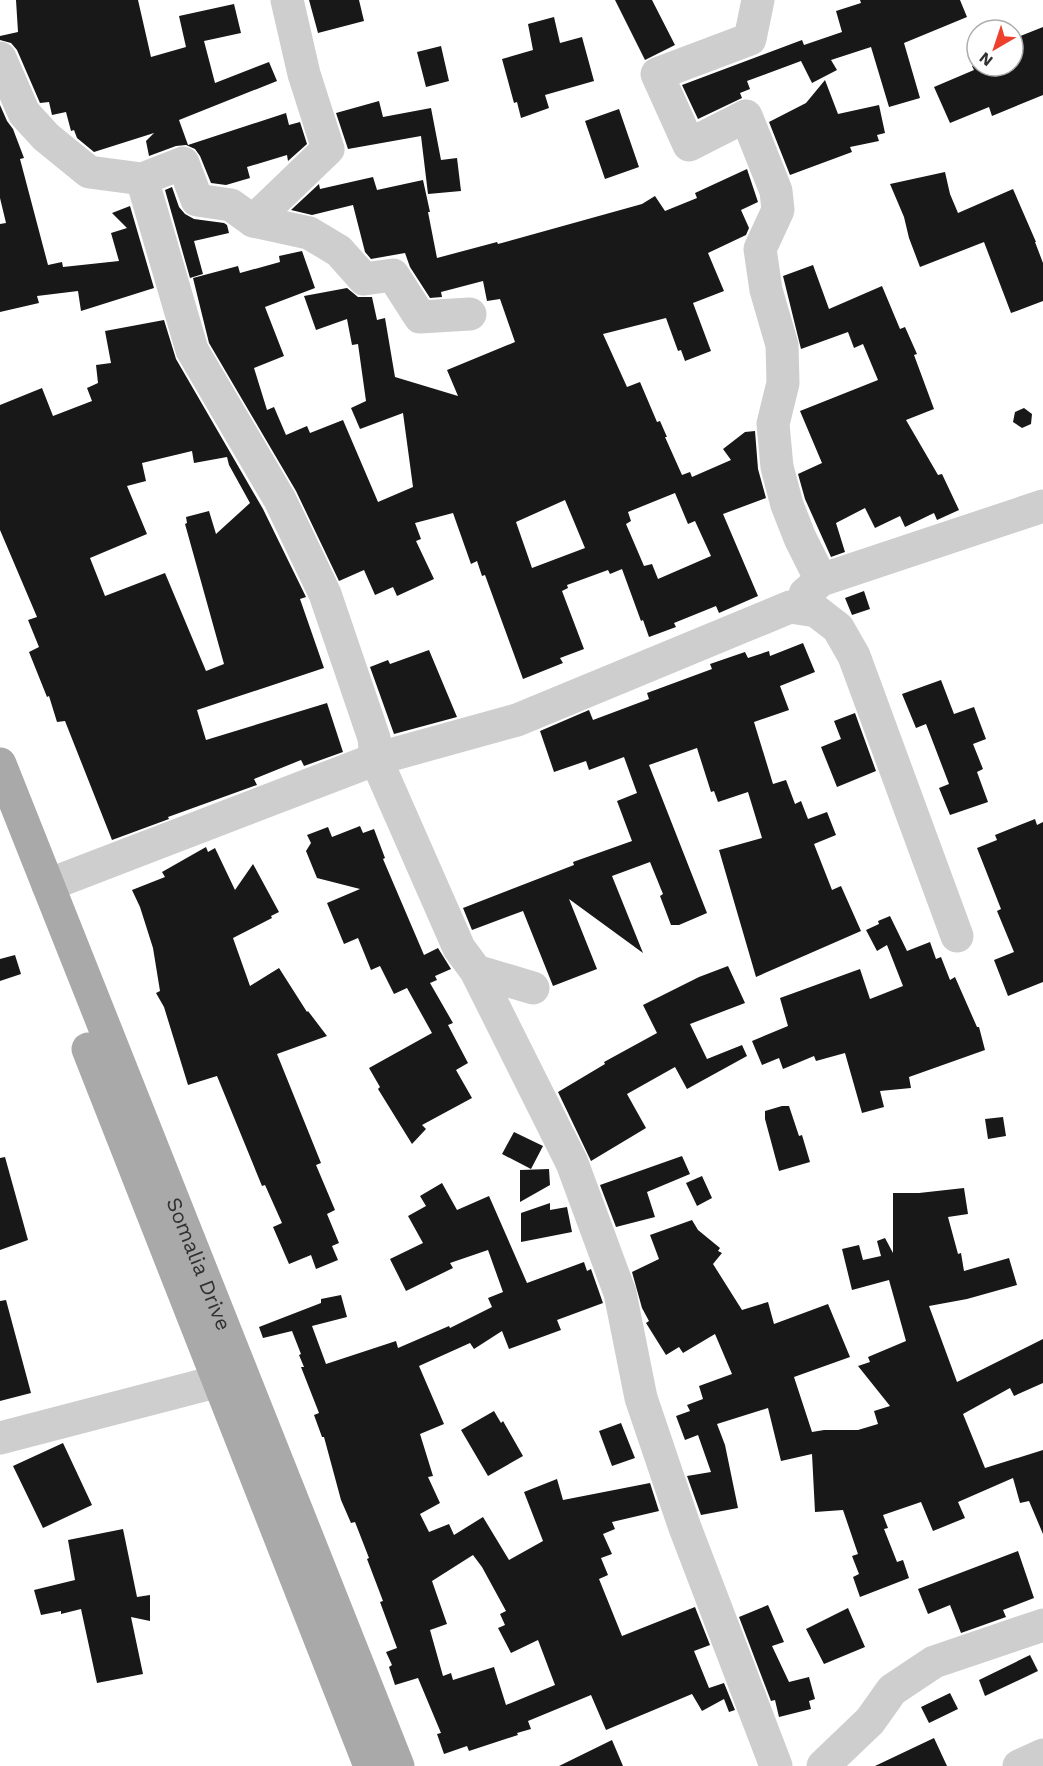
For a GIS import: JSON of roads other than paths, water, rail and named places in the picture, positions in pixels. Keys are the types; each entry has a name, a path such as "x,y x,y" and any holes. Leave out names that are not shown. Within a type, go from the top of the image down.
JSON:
{"main road":[{"name":"Somalia Drive","path":"0,764 398,1766"},
{"name":"Somalia Drive","path":"0,823 370,1766"}],"street":[{"path":"253,221 328,149 304,74 287,0"},
{"path":"758,0 750,39 657,74 688,145 746,116 776,191 778,210 760,249 766,290 782,345 783,383 773,424 777,467 787,505 821,580"},
{"path":"0,58 24,113 46,136 89,172 142,179 183,164 197,200 231,205 253,221 309,232 339,251 364,279 393,275 420,317 470,314"},
{"path":"142,179 192,350 280,500 326,594 374,738 376,759 459,948 476,970 572,1163 620,1293 641,1398 658,1451 776,1766"},
{"path":"48,885 376,759 517,720 790,607 821,580 1043,506"},
{"path":"790,607 816,611 838,628 854,656 957,936"},
{"path":"476,970 533,988"},
{"path":"0,1438 219,1381"},
{"path":"823,1766 870,1721 892,1690 934,1662 1043,1625"},
{"path":"1019,1766 1043,1755"}]}
